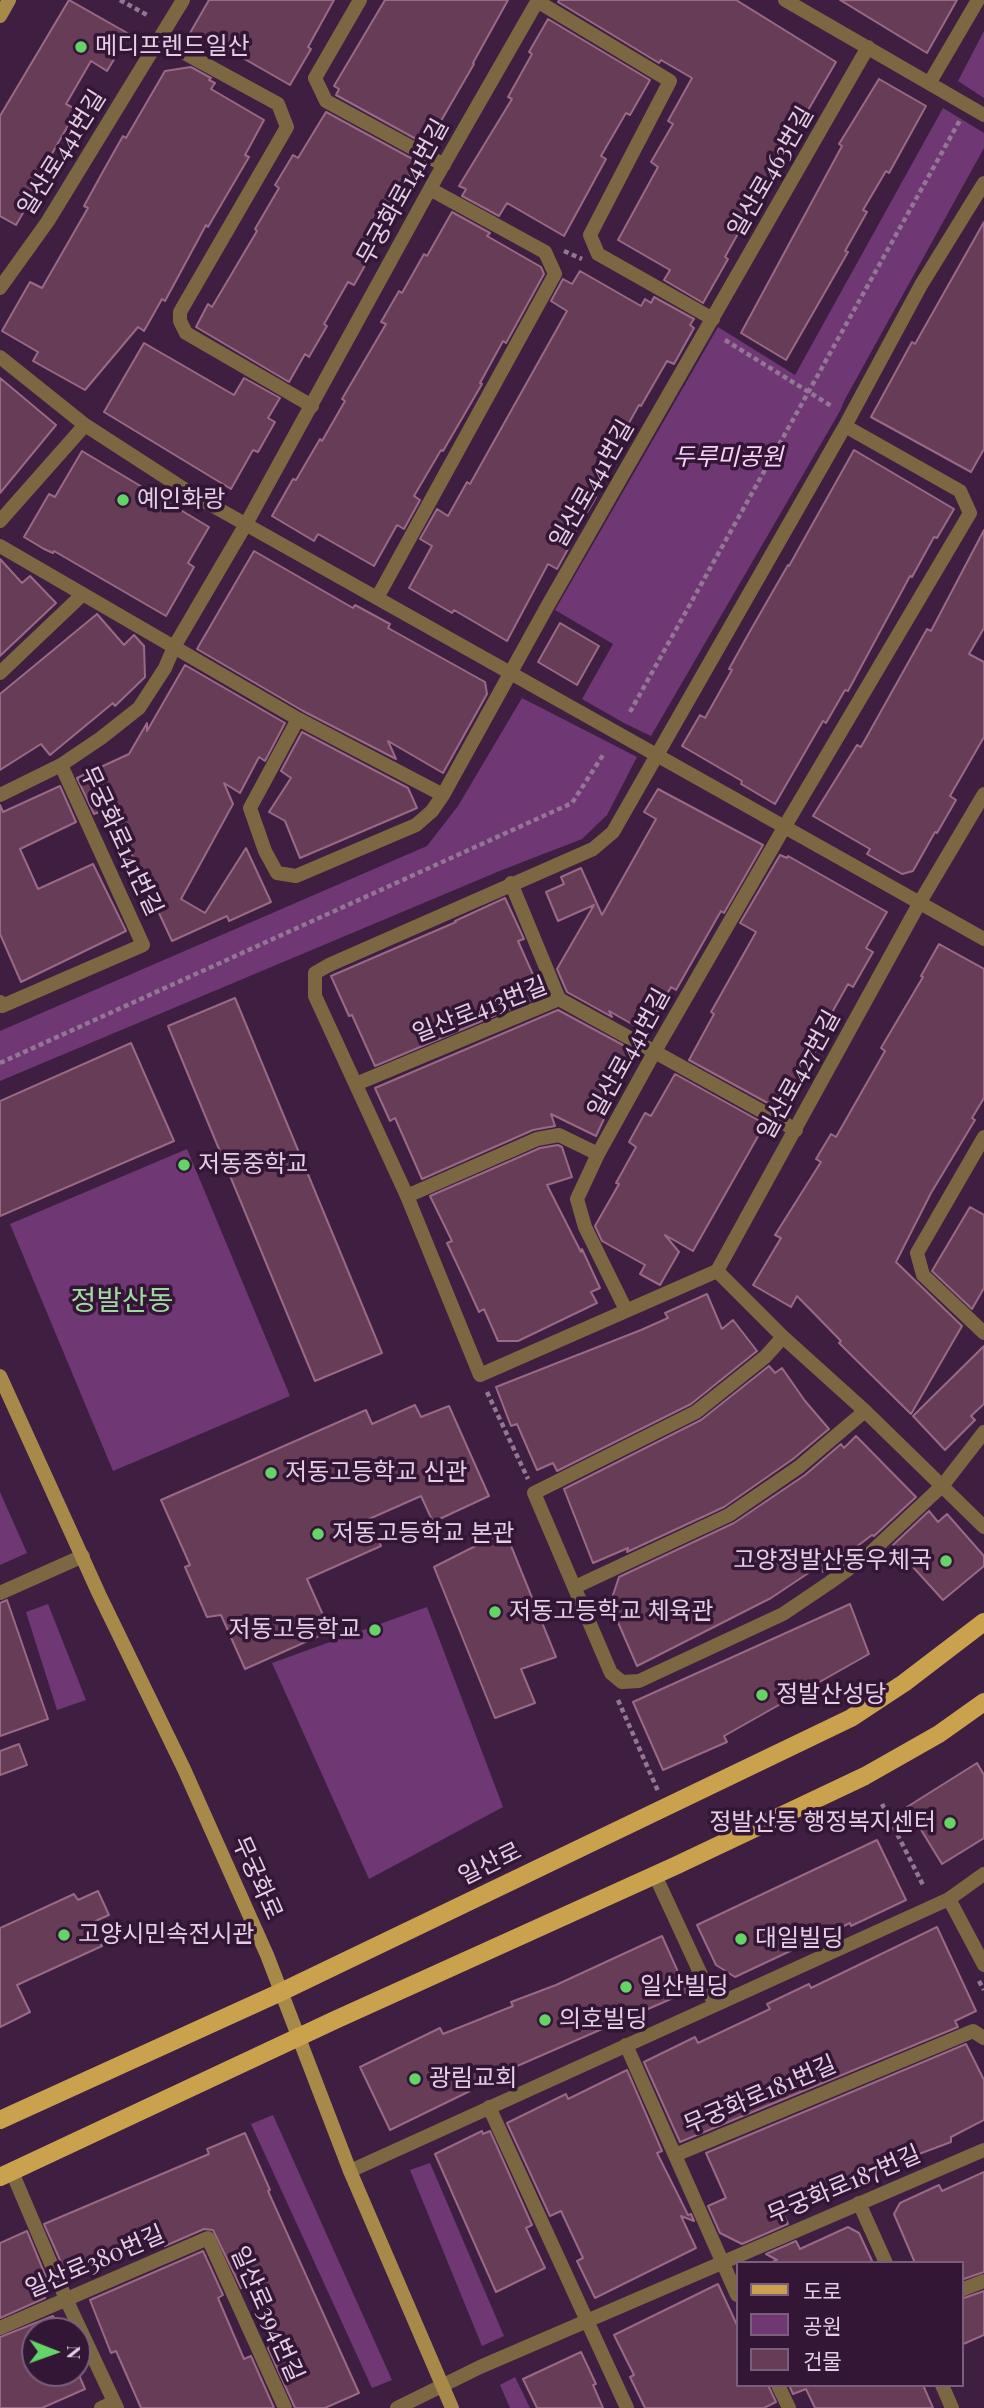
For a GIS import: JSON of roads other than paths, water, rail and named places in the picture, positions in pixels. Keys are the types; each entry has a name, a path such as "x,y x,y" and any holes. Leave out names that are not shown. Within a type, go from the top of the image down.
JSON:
{"main road":[{"path":"0,16 9,0"},
{"name":"무궁화로","path":"0,1376 184,1769 282,1992 350,2171 452,2408"},
{"name":"일산로","path":"0,2120 282,1992 850,1718 904,1683 984,1622"},
{"path":"6,2175 865,1776 939,1734 984,1702"}],"street":[{"path":"183,0 159,39 278,104 287,127 180,312 180,320 186,332 312,406"},
{"path":"360,0 315,78 326,101 444,165"},
{"path":"785,0 984,115"},
{"path":"930,82 978,0"},
{"name":"무궁화로141번길","path":"0,795 61,765 139,708 246,524 430,189 538,1 670,81 590,235 598,254 713,319"},
{"name":"일산로441번길","path":"0,288 48,221 159,39"},
{"name":"일산로463번길","path":"713,319 868,47"},
{"path":"984,183 920,285 845,426 613,832 593,849 329,965 316,973 315,996 407,1196 480,1375 718,1271 783,1337 865,1410 984,1527"},
{"path":"377,598 555,274 545,252 430,189"},
{"name":"일산로441번길","path":"298,719 250,808 265,851 277,873 296,876 415,825 432,811 713,319"},
{"path":"0,357 85,425 190,493 984,939"},
{"path":"0,521 85,425"},
{"name":"일산로441번길","path":"626,1310 585,1227 577,1199 598,1154 655,1051 970,513 960,491 845,426"},
{"path":"0,546 298,719 443,795"},
{"path":"0,673 83,594"},
{"name":"무궁화로141번길","path":"0,1002 2,1006 143,945 61,765"},
{"path":"920,902 984,794"},
{"path":"511,883 559,999"},
{"name":"일산로427번길","path":"718,1271 920,902"},
{"name":"일산로413번길","path":"356,1084 559,999 796,1130"},
{"path":"407,1196 537,1139 559,1135 598,1154"},
{"path":"984,1137 917,1253 923,1275 984,1333"},
{"path":"783,1337 765,1357 696,1412 534,1493 611,1673 622,1682 639,1681 783,1614 868,1555 943,1485 984,1432"},
{"path":"575,1587 729,1515 799,1467 865,1410"},
{"path":"0,1593 83,1556"},
{"path":"350,2171 949,1899 984,1874"},
{"path":"655,1875 715,2005"},
{"path":"949,1899 984,1965"},
{"name":"무궁화로181번길","path":"626,2045 675,2155 979,2035"},
{"path":"489,2107 627,2408"},
{"name":"무궁화로187번길","path":"442,2386 480,2367 984,2150"},
{"path":"675,2155 736,2293"},
{"path":"6,2175 66,2299 110,2406"},
{"path":"859,2203 885,2261"},
{"name":"일산로380번길","path":"0,2328 208,2238"},
{"name":"일산로394번길","path":"208,2238 285,2408"},
{"path":"963,2290 984,2281"},
{"path":"397,2408 442,2386"},
{"path":"779,2387 789,2408"},
{"path":"943,2387 952,2408"}],"place":[{"name":"메디프렌드일산","path":"81,47"},
{"name":"예인화랑","path":"123,500"},
{"name":"저동중학교","path":"184,1165"},
{"name":"저동고등학교 신관","path":"271,1473"},
{"name":"저동고등학교 본관","path":"318,1534"},
{"name":"고양정발산동우체국","path":"946,1561"},
{"name":"저동고등학교 체육관","path":"495,1612"},
{"name":"저동고등학교","path":"375,1630"},
{"name":"정발산성당","path":"762,1695"},
{"name":"정발산동 행정복지센터","path":"950,1823"},
{"name":"고양시민속전시관","path":"64,1935"},
{"name":"대일빌딩","path":"741,1939"},
{"name":"일산빌딩","path":"626,1987"},
{"name":"의호빌딩","path":"545,2020"},
{"name":"광림교회","path":"415,2079"}],"district":[{"name":"정발산동","path":"122,1301"}],"park label":[{"name":"두루미공원","path":"728,458"}]}
